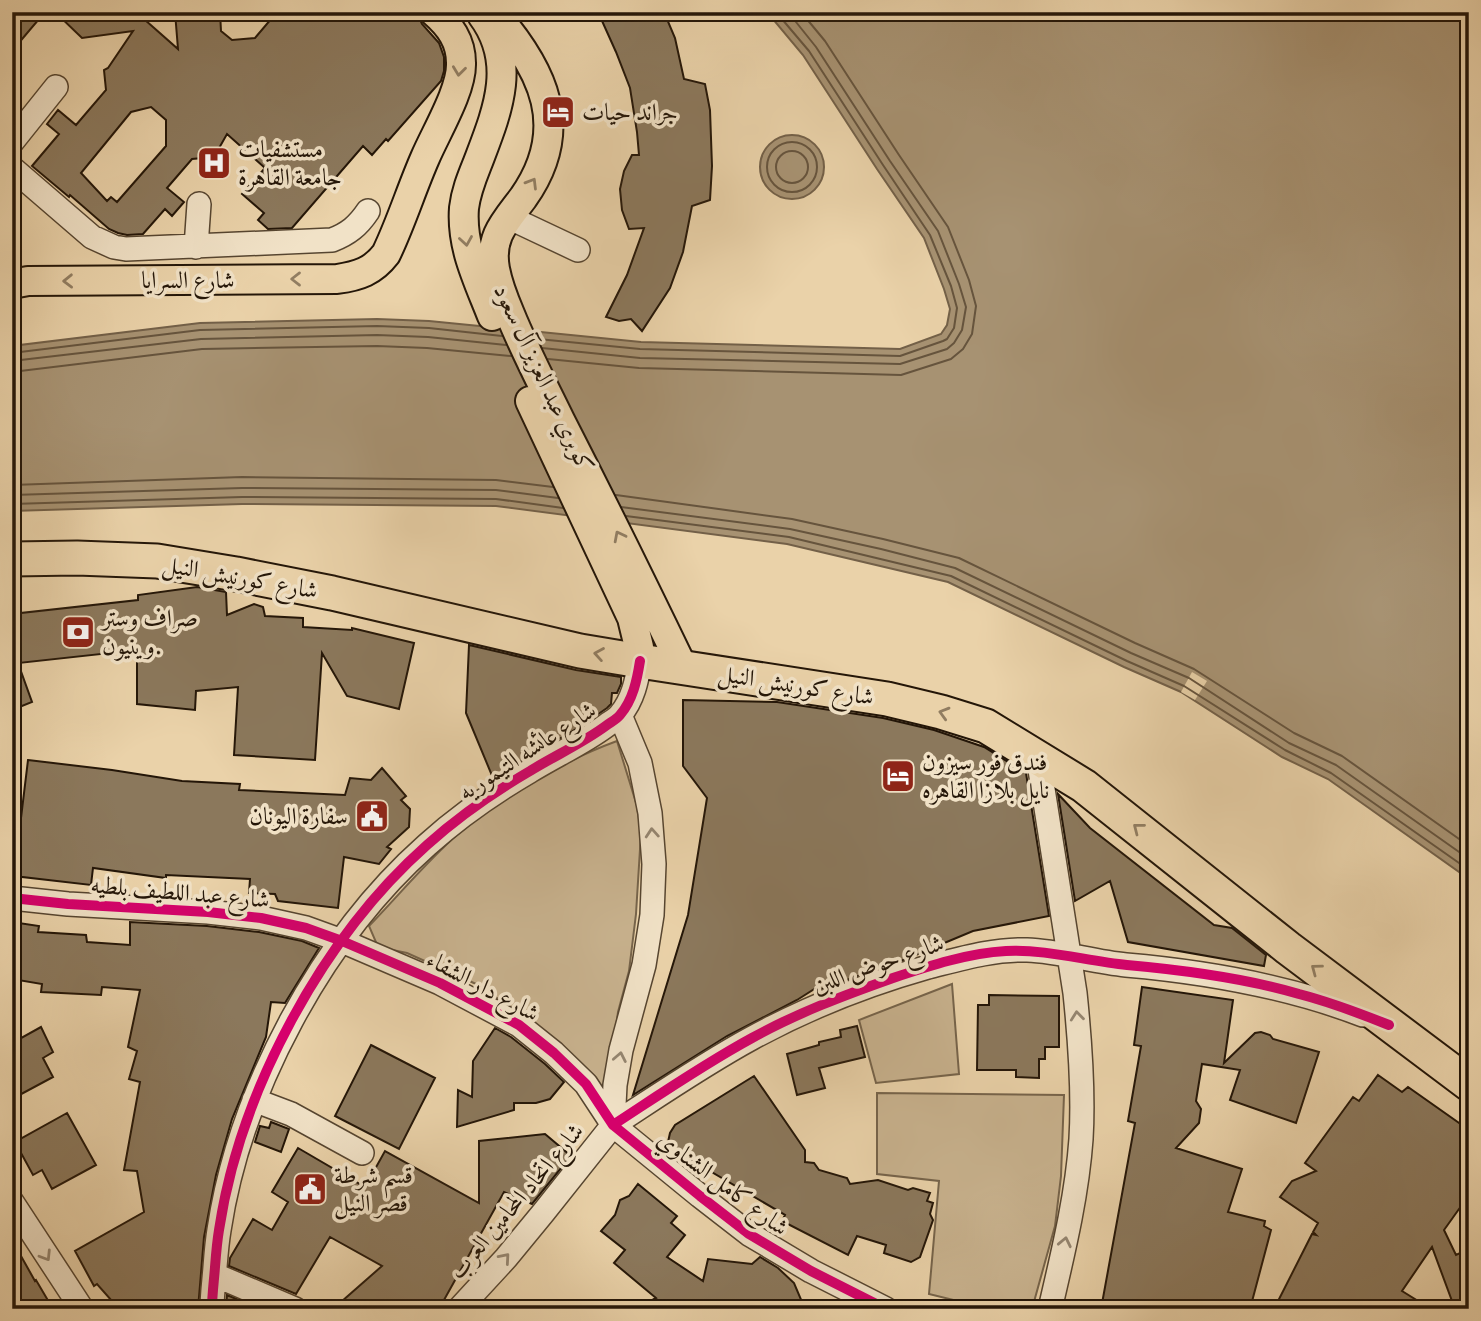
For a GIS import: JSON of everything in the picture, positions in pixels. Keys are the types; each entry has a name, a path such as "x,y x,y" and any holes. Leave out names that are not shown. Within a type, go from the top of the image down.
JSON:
{"highway":[{"name":"شارع كورنيش النيل","path":"12,559 156,561 236,574 332,593 580,651 887,699 986,726 1084,786 1288,948 1469,1084"}],"main road":[{"name":"شارع السرايا","path":"12,284 41,281 337,279 376,267 386,254 424,160 457,89 462,64 458,44 450,27 434,12"},
{"name":"كوبري عبد العزيز آل سعود","path":"480,12 495,38 502,76 496,116 466,193 464,219 470,262 492,292 526,352 638,601 683,668"},
{"name":"كوبري عبد العزيز آل سعود","path":"492,292 494,247 499,231 533,183 541,167 549,132 546,97 540,80 494,12"},
{"path":"502,76 514,70 522,70 540,80"},
{"path":"466,193 470,201 483,213 500,218 508,217"},
{"name":"كوبري عبد العزيز آل سعود","path":"638,601 636,632 640,661"}],"street":[{"path":"12,142 57,87"},
{"path":"12,168 92,237 102,243 126,249 332,240 353,230 368,211"},
{"path":"196,247 200,204"},
{"path":"508,217 578,250"},
{"name":"شارع عائشه التيموريه","path":"212,1309 219,1229 233,1164 254,1100 308,991 379,892 408,862 446,830 530,771 595,734 620,715 637,681 640,661"},
{"name":"شارع اتحاد المحامين العرب","path":"459,1309 521,1240 613,1125 615,1085 621,1050 644,965 652,915 654,864 650,813 640,763 620,715"},
{"path":"1038,757 1075,993 1082,1104 1081,1140 1071,1212 1049,1309"},
{"name":"شارع عبد اللطيف بلطيه","path":"12,898 261,918 306,928 342,941"},
{"name":"شارع دار الشفاء","path":"342,941 440,983 519,1025 554,1053 586,1084 613,1125"},
{"name":"شارع حوض اللبن","path":"613,1125 704,1065 804,1012 909,973 1003,951 1027,950 1261,985 1334,1004 1389,1025"},
{"path":"254,1100 291,1114 362,1153"},
{"name":"شارع كامل الشناوي","path":"613,1125 749,1234 811,1272 886,1309"},
{"path":"12,1202 82,1309"},
{"path":"215,1275 295,1309"}],"shaded area":[{"path":"617,741 637,806 641,833 629,971 618,1012 603,1092 515,1010 476,984 407,953 378,947 369,926 436,855 476,819 534,780"},
{"path":"952,984 959,1074 876,1083 859,1020"},
{"path":"877,1093 1064,1095 1061,1176 1055,1226 1032,1309 990,1309 929,1294 939,1181 877,1174"}],"water":[{"path":"767,12 1469,12 1469,879 1328,779 1282,757 1181,692 948,582 787,544 496,506 242,504 12,511 12,346 200,323 377,319 429,321 641,342 900,349 941,334 947,325 950,309 924,238 803,55"},
{"path":"786,135 798,135 815,144 822,155 822,179 815,190 798,199 786,199 774,194 765,185 760,173 760,161 765,149 774,140"}],"pier":[{"path":"1192,672 1207,681 1195,700 1181,692"}],"building":[{"path":"12,12 45,12 12,51"},
{"path":"55,12 136,12 178,49 175,12 220,12 221,31 232,40 255,38 277,12 411,12 418,15 422,24 439,43 444,57 444,71 441,81 388,141 386,139 372,155 363,146 292,228 268,229 258,220 264,213 242,194 265,168 227,134 214,157 192,159 167,188 184,202 172,216 165,209 143,234 127,235 109,229 32,166 59,134 47,124 58,110 76,125 106,90 104,70 133,31 82,38","holes":["151,107 166,120 166,146 117,202 111,197 107,201 81,173 131,112"]},
{"path":"598,12 664,12 675,38 684,79 705,84 710,110 710,200 692,206 683,252 670,288 642,331 631,319 619,321 606,317 627,275 644,228 629,229 622,210 620,189 624,171 632,155 639,155 637,132 630,88"},
{"path":"197,587 226,592 227,615 254,604 263,607 265,616 303,618 303,627 352,628 414,643 399,709 347,696 322,653 315,760 234,755 238,687 196,691 195,710 137,704 137,650 18,663 32,702 12,710 12,614 138,600 138,595"},
{"path":"469,645 576,670 621,677 621,684 617,693 612,693 611,704 607,708 493,778 466,713"},
{"path":"683,700 777,702 883,718 934,730 984,747 1026,773 1049,916 973,931 906,959 819,990 816,988 727,1036 633,1095 688,915 707,798 683,766"},
{"path":"28,760 182,781 240,784 239,790 345,795 350,778 371,780 382,768 406,796 401,800 410,809 409,827 387,847 391,849 379,864 344,857 338,908 278,901 275,894 249,893 250,879 166,875 166,878 93,868 91,885 14,876"},
{"path":"1058,794 1090,828 1214,925 1232,928 1266,955 1264,966 1128,942 1110,881 1075,901"},
{"path":"12,922 39,926 38,932 86,935 87,942 130,945 130,922 259,932 302,941 319,948 285,1003 271,1002 266,1037 232,1119 216,1175 204,1237 198,1309 119,1309 97,1284 94,1286 75,1251 144,1212 137,1171 124,1170 140,1082 129,1079 137,1051 128,1047 140,990 102,987 101,995 41,992 42,984 12,979"},
{"path":"1142,987 1233,1000 1224,1063 1255,1033 1261,1032 1273,1039 1319,1052 1296,1123 1230,1100 1240,1070 1202,1064 1196,1101 1201,1109 1199,1123 1176,1148 1242,1169 1228,1212 1265,1221 1264,1226 1271,1230 1250,1309 1101,1309 1135,1123 1128,1121 1141,1046 1134,1045"},
{"path":"989,995 1059,996 1059,1047 1045,1047 1045,1059 1039,1059 1039,1078 1016,1077 1016,1070 977,1070 978,1005 989,1005"},
{"path":"857,1026 865,1057 819,1068 825,1088 797,1095 787,1054 841,1037 840,1030"},
{"path":"41,1027 53,1052 43,1058 53,1077 12,1099 12,1043"},
{"path":"495,1028 511,1037 564,1082 550,1099 536,1103 514,1103 514,1110 457,1127 458,1090 472,1097 473,1061"},
{"path":"371,1045 435,1078 399,1149 335,1116"},
{"path":"1378,1075 1402,1092 1408,1087 1469,1130 1469,1195 1444,1230 1456,1255 1469,1249 1469,1309 1455,1309 1432,1247 1402,1291 1431,1309 1274,1309 1312,1234 1316,1235 1313,1232 1318,1223 1280,1197 1292,1181 1316,1171 1305,1163 1353,1097 1359,1101"},
{"path":"754,1076 805,1150 805,1162 814,1163 819,1170 847,1178 850,1184 878,1180 908,1190 913,1188 930,1193 927,1201 933,1203 930,1214 933,1220 920,1257 911,1262 884,1253 886,1245 857,1236 848,1255 782,1221 785,1215 674,1150 668,1142 675,1125"},
{"path":"67,1113 96,1165 52,1189 42,1170 33,1175 15,1142"},
{"path":"271,1122 289,1129 281,1152 255,1142 260,1126 269,1128"},
{"path":"545,1134 571,1156 532,1204 504,1192 439,1309 333,1309 382,1266 330,1237 296,1294 229,1266 230,1258 253,1219 272,1230 288,1202 272,1192 298,1148 365,1187 385,1151 479,1203 479,1141"},
{"path":"638,1184 677,1216 671,1223 685,1235 667,1257 703,1281 708,1259 752,1264 760,1257 778,1268 794,1283 805,1309 666,1309 614,1263 625,1250 601,1231 615,1215 620,1200 629,1196"},
{"path":"12,1240 35,1281 53,1309 12,1309"},
{"path":"227,1295 253,1306 253,1309 226,1309"}],"cycle path":[{"path":"212,1309 219,1230 230,1177 246,1124 266,1072 321,971 353,925 427,845 503,787 588,738 619,716 631,696 640,661"},
{"path":"12,898 261,918 306,928 342,941 440,983 519,1025 554,1053 586,1084 613,1125 749,1234 811,1271 886,1309"},
{"path":"613,1125 716,1058 786,1020 893,978 949,961 992,952 1036,952 1236,979 1322,1001 1389,1025"}],"place":[{"name":"جراند حيات","path":"558,112"},
{"name":"مستشفيات جامعة القاهرة","path":"214,163"},
{"name":"صراف وستر وينيون.","path":"78,632"},
{"name":"فندق فور سيزون نايل بلازا القاهره","path":"898,776"},
{"name":"سفارة اليونان","path":"372,816"},
{"name":"قسم شرطة قصر النيل","path":"310,1189"}]}
